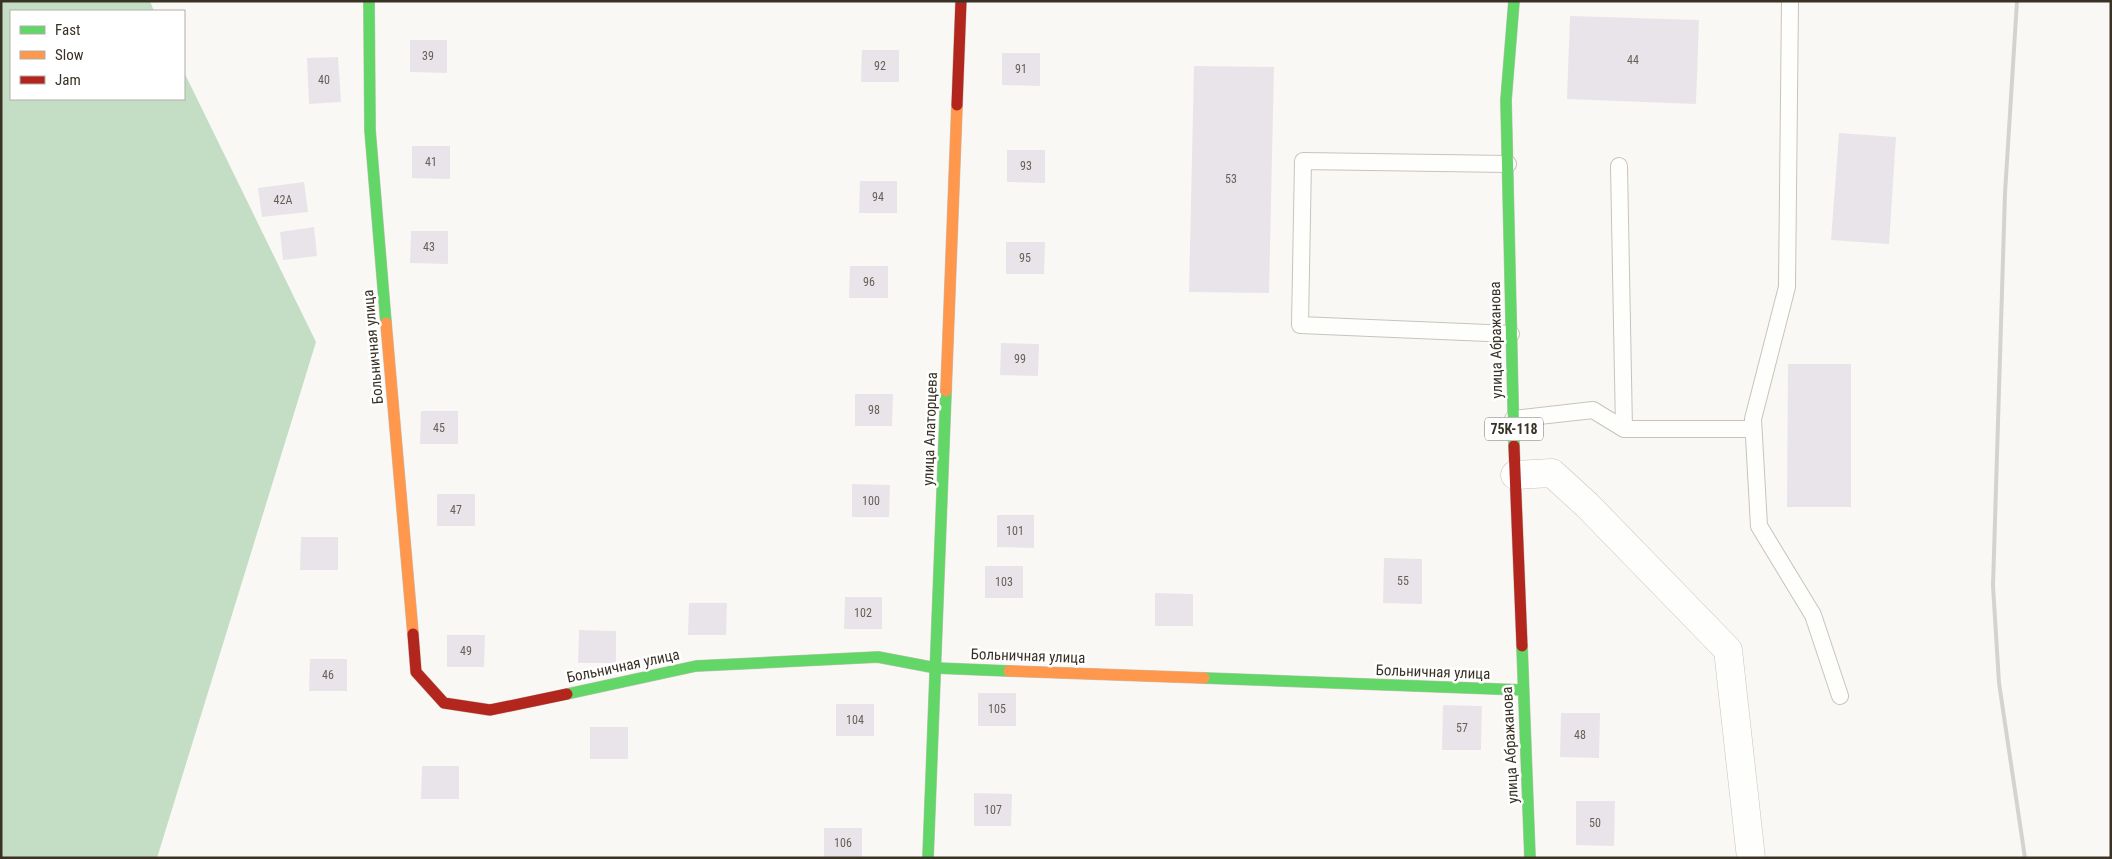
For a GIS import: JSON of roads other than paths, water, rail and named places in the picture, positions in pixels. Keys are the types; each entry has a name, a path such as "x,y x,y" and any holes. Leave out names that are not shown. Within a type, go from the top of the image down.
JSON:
{"street":[{"name":"Больничная улица","path":"369,1 370,130 416,672 444,703 490,710 696,666 878,657 936,668 1523,690"},
{"name":"улица Алаторцева","path":"928,858 961,1"},
{"name":"улица Абражанова","path":"1514,1 1506,100 1513,419 1530,858"},
{"path":"1515,475 1552,473 1587,505 1728,650 1751,858"}],"lane":[{"path":"1790,1 1787,287 1753,418 1759,526 1813,615 1840,696"},
{"path":"1508,164 1303,161 1300,324 1511,334"},
{"path":"1618,166 1624,429"},
{"path":"1513,419 1594,410 1624,429 1753,429"}],"railway":[{"path":"2017,1 2005,193 1993,586 1999,683 2025,858"}]}
